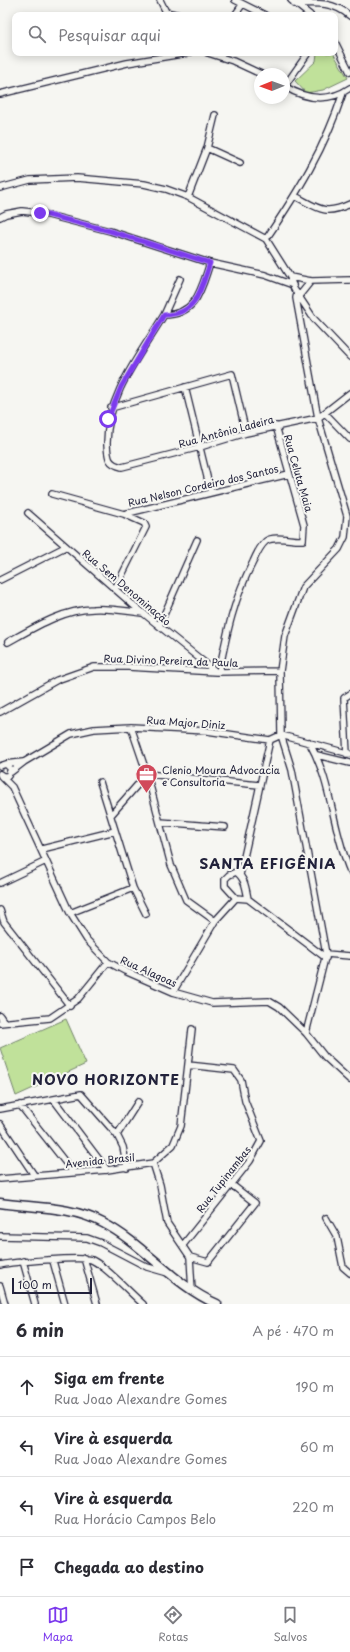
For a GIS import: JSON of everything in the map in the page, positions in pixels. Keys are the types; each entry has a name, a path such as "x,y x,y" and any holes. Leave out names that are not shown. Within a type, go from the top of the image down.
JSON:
{"street":[{"path":"160,0 166,12"},
{"path":"235,0 242,5 258,12"},
{"path":"292,2 306,12"},
{"path":"292,2 330,4 350,16"},
{"path":"237,12 242,5"},
{"path":"338,48 350,72"},
{"path":"0,94 127,63 170,56"},
{"path":"217,56 254,71"},
{"path":"290,78 306,56"},
{"path":"290,90 310,98 343,93 350,88"},
{"path":"266,239 295,196 323,145 343,93"},
{"path":"188,197 207,148 215,115"},
{"path":"207,148 240,163"},
{"path":"0,188 30,180 77,178 144,184 166,188 188,197 266,239 290,276 292,285 314,319 350,357"},
{"path":"295,196 322,209 331,211 350,204"},
{"path":"0,217 6,214 22,211 40,213 117,233 210,263 265,275 292,285"},
{"path":"164,315 185,312 192,305 201,288 210,263"},
{"path":"290,276 311,281 350,280"},
{"path":"111,408 121,387 164,315 180,279"},
{"path":"306,1033 326,956 292,770 281,735 280,671 285,636 303,587 339,550 345,537 348,515 318,418 296,298 311,281"},
{"path":"111,408 232,374 246,433"},
{"path":"185,387 211,493"},
{"name":"Rua Antônio Ladeira","path":"111,408 107,430 108,459 114,465 122,467 200,447 246,433 318,418 350,393"},
{"path":"325,413 350,439"},
{"name":"Rua Celuta Maia","path":"217,672 232,612 241,585 258,552 266,541 274,539 302,540 304,525 276,426"},
{"name":"Rua Nelson Cordeiro dos Santos","path":"52,494 124,514 289,474"},
{"name":"Rua Sem Denominação","path":"28,513 143,613 217,672"},
{"path":"115,589 146,527 144,523 124,514"},
{"path":"160,626 198,540"},
{"path":"0,580 66,547"},
{"path":"8,642 53,618 70,612 93,609 143,613"},
{"name":"Rua Divino Pereira da Paula","path":"1,711 57,680 94,667 128,667 217,672 280,671"},
{"path":"240,875 270,740 281,735 349,754 344,698 350,694"},
{"path":"131,727 147,774 171,865 186,900 215,921"},
{"name":"Rua Major Diniz","path":"10,773 24,762 71,734 94,729 131,727 207,731 270,740"},
{"path":"309,742 317,755 328,790 342,853 350,871"},
{"path":"317,755 350,763"},
{"name":"Rua Major Diniz","path":"2,765 24,762"},
{"name":"Rua Alagoas","path":"2,765 10,767 12,787 42,849 70,913 87,940 108,962 173,992 212,1003 269,1001 279,1007 306,1033 326,1057 350,1080"},
{"path":"0,775 6,776 10,773"},
{"path":"147,774 259,785"},
{"path":"110,815 147,774"},
{"name":"Rua Alagoas","path":"0,775 12,787"},
{"path":"100,782 133,888 146,914"},
{"path":"160,822 225,827"},
{"path":"42,849 115,831"},
{"path":"0,883 46,861"},
{"path":"248,899 245,884 240,875 236,872 228,875 224,879 226,886 236,898 248,899 326,956 350,956"},
{"path":"70,913 133,888"},
{"path":"173,992 215,921 236,898"},
{"path":"0,910 4,922 70,1006"},
{"path":"1,1020 50,1018 78,1000 108,962"},
{"name":"Avenida Brasil","path":"0,1179 127,1168 153,1163 168,1152 177,1138 181,1126 192,1030"},
{"name":"Rua Tupinambas","path":"183,1245 256,1152 261,1141 245,1101 241,1080 234,1070 188,1065"},
{"path":"0,1108 54,1100 78,1094 86,1098 117,1136 122,1147 127,1168"},
{"path":"54,1100 107,1170"},
{"path":"117,1136 138,1102"},
{"path":"20,1105 73,1172"},
{"path":"0,1124 34,1175"},
{"path":"153,1163 160,1185 165,1219 190,1257 192,1291"},
{"path":"190,1257 208,1262 253,1207 255,1203 254,1201 232,1184"},
{"path":"0,1203 48,1207 77,1212 89,1217 119,1233 192,1291 217,1304"},
{"path":"326,1218 337,1237 343,1267 350,1273"},
{"path":"0,1236 87,1238 147,1267 170,1274"},
{"path":"84,1258 97,1304"},
{"path":"0,1265 22,1261 53,1261 84,1258 98,1264 143,1304"},
{"path":"22,1261 35,1304"},
{"path":"53,1261 66,1304"},
{"path":"0,1286 5,1304"}],"green space":[{"path":"317,56 335,56 348,78 323,90 306,93 295,81 316,61"},
{"path":"66,1019 86,1064 16,1096 0,1048"}],"place":[{"name":"Clenio Moura Advocacia e Consultoria","path":"146,794"}],"district":[{"name":"SANTA EFIGÊNIA","path":"268,863"},
{"name":"NOVO HORIZONTE","path":"106,1079"}],"route":[{"path":"40,213 110,231 210,263 201,288 192,305 185,312 164,315 121,387 111,408 108,419"}]}
